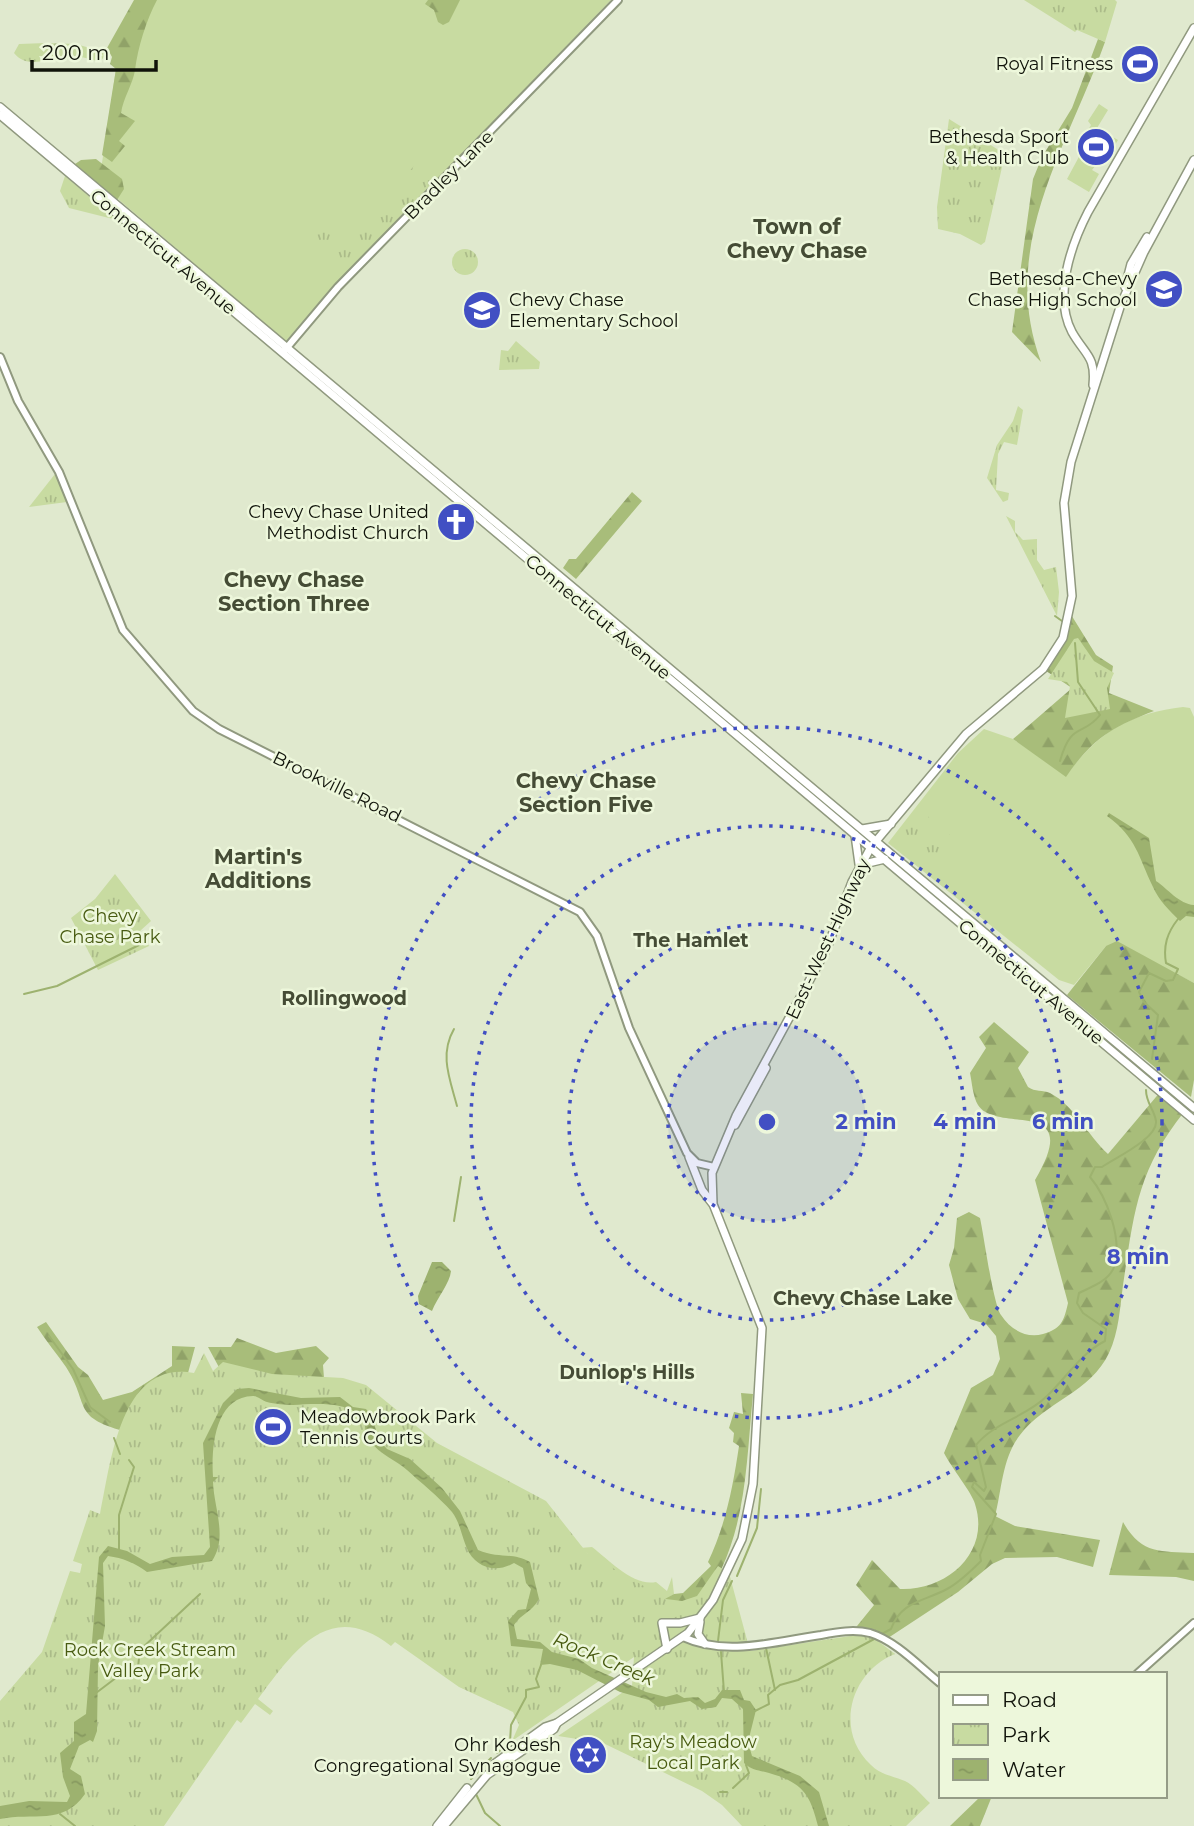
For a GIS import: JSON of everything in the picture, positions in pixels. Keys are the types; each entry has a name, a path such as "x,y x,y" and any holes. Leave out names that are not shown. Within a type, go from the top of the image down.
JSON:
{"main road":[{"name":"Bradley Lane","path":"285,350 341,284 618,0"},
{"path":"1093,396 1094,363 1069,325 1063,297 1080,227 1194,28"},
{"name":"Connecticut Avenue","path":"0,107 873,845 1194,1108"},
{"name":"Connecticut Avenue","path":"0,115 285,350"},
{"name":"East-West Highway","path":"437,1826 484,1772 545,1727 557,1723 683,1637 701,1618 730,1569 749,1514 762,1359 761,1322 713,1204 714,1167 732,1128 747,1108 827,947 859,865 966,734 984,716 1037,675 1063,638 1072,596 1064,503 1073,454 1122,301 1131,264 1148,235 1156,229 1194,160"},
{"path":"1085,350 1098,354 1108,343"},
{"name":"Brookville Road","path":"0,357 18,401 59,471 121,626 151,665 193,711 219,729 580,912 597,936 629,1028 689,1157"},
{"path":"886,859 859,865 858,831 892,824"},
{"name":"Connecticut Avenue","path":"873,845 886,859 1194,1120"},
{"path":"689,1157 697,1163 714,1167"},
{"path":"689,1157 702,1190 713,1204"},
{"path":"667,1649 662,1623 680,1623 701,1618 698,1634 705,1644"},
{"path":"1139,1672 1194,1623"},
{"path":"683,1637 705,1644 746,1646 844,1631 873,1634 939,1682"},
{"name":"East-West Highway","path":"444,1826 487,1775 554,1729 557,1723"}],"green space":[{"path":"134,0 157,0 143,34 134,75 121,113 135,121 119,141 125,146 112,162 102,155 116,69 110,64 112,57 107,48"},
{"path":"152,0 611,0 335,284 286,341 99,183 116,69"},
{"path":"428,0 460,0 449,22 443,25 438,22 434,10 425,4"},
{"path":"1024,0 1117,2 1105,42 1077,30 1075,32"},
{"path":"1098,39 1105,42 1057,160 1032,238 1028,278 1030,319 1041,362 1012,332 1033,179 1042,157 1072,108"},
{"path":"19,44 76,44 107,53 100,62 67,56 32,62 19,58 14,53"},
{"name":"Bethesda Sport & Health Club","path":"1099,104 1108,110 1097,128 1118,140 1107,158 1103,156 1092,170 1099,174 1089,192 1067,179 1081,153 1077,150 1091,125 1088,121"},
{"path":"949,119 1005,154 985,242 981,245 960,234 938,229 937,207"},
{"path":"424,156 441,172 384,232 366,215"},
{"path":"96,159 122,179 124,189 117,200 75,164 81,160"},
{"path":"65,176 117,220 69,208 60,191"},
{"path":"330,214 347,231 319,260 302,244"},
{"path":"365,217 382,233 345,271 328,255"},
{"path":"465,249 474,253 478,262 474,271 465,275 456,271 452,262 456,253"},
{"path":"516,341 540,362 539,369 499,370 501,350 508,351"},
{"path":"1018,406 1023,410 1017,445 1004,442 998,454 996,490 1009,493 1008,500 1003,502 987,478 997,445 1013,421"},
{"path":"55,474 67,502 29,507"},
{"path":"632,492 642,501 576,579 563,568 569,559 576,559"},
{"path":"1006,516 1015,521 1015,532 1023,540 1037,539 1037,560 1044,570 1056,567 1059,592 1057,616"},
{"path":"1070,613 1096,655 1113,666 1109,693 1154,711 1104,736 1085,753 1066,777 1013,739 1072,688 1043,669 1054,654"},
{"path":"1078,638 1094,661 1114,673 1107,688 1110,709 1065,718 1070,686 1067,682 1048,679 1074,639"},
{"path":"1183,707 1190,708 1194,717 1194,983 1157,964 1106,946 1074,985 1059,980 888,843 958,753 984,729 1013,739 1066,776 1090,748 1116,728 1130,720"},
{"path":"918,808 952,837 926,868 892,839"},
{"name":"Chevy Chase Park","path":"115,874 151,921 140,931 149,946 98,970 71,918 95,899"},
{"path":"1117,941 1194,983 1194,1080 1191,1097 1067,995 1106,946"},
{"path":"994,1022 1029,1052 1018,1068 1028,1087 1050,1093 1067,1105 1108,1154 1161,1091 1184,1112 1156,1154 1140,1194 1117,1328 1109,1353 1091,1378 1042,1414 1020,1435 1009,1454 1001,1485 995,1516 1015,1526 1100,1540 1093,1567 1057,1557 1005,1558 992,1564 958,1592 885,1640 853,1631 874,1605 856,1585 872,1560 900,1589 917,1588 948,1576 961,1566 976,1538 978,1522 975,1504 944,1453 971,1388 993,1375 1000,1359 996,1336 986,1324 970,1319 958,1299 949,1265 957,1218 969,1212 980,1218 998,1308 1014,1328 1031,1335 1054,1330 1061,1323 1068,1303 1035,1180 1048,1154 1050,1137 1044,1127 1032,1122 988,1113 978,1105 974,1094 970,1073 986,1048 979,1037"},
{"path":"46,1322 78,1367 88,1375 103,1400 132,1392 172,1366 172,1346 195,1347 188,1373 124,1431 96,1420 84,1408 66,1367 37,1327"},
{"path":"237,1338 276,1353 316,1346 329,1358 323,1365 324,1378 311,1381 221,1371 208,1347 231,1347"},
{"path":"204,1353 213,1371 223,1362 272,1374 343,1378 366,1385 437,1443 546,1501 587,1553 666,1599 682,1601 697,1596 718,1566 729,1573 750,1651 857,1635 874,1638 895,1654 867,1674 858,1688 850,1720 853,1736 871,1765 909,1783 930,1803 906,1826 742,1826 722,1805 702,1791 603,1743 558,1736 632,1686 634,1657 512,1741 519,1725 513,1712 459,1687 395,1642 391,1646 369,1633 349,1627 331,1629 315,1636 285,1664 258,1699 273,1711 270,1715 255,1704 241,1723 237,1720 164,1826 0,1826 0,1701 42,1652 70,1571 80,1573 82,1564 73,1561 90,1510 100,1514 115,1443 123,1419 135,1398 150,1382 169,1373 194,1373"},
{"path":"741,1393 753,1394 740,1508 725,1561 695,1613 663,1600 683,1593 711,1566 708,1562 724,1519 734,1476 739,1446 733,1442 734,1433 729,1428 734,1412 743,1414"},
{"path":"1123,1522 1130,1533 1145,1546 1162,1551 1194,1553 1194,1581 1176,1577 1109,1575"},
{"path":"592,1547 631,1577 656,1582 667,1591 672,1577 674,1594 663,1601 676,1621 580,1548"},
{"path":"979,1798 991,1798 980,1826 950,1826"}],"water":[{"path":"1109,813 1149,838 1156,881 1179,899 1194,905 1194,917 1186,916 1180,921 1162,901 1155,892 1131,840 1107,816"},
{"path":"432,1262 442,1262 451,1271 432,1311 419,1304 418,1296"},
{"name":"Rock Creek","path":"249,1388 301,1398 340,1397 353,1407 366,1409 373,1418 378,1439 387,1449 410,1459 442,1488 460,1511 478,1550 518,1557 530,1562 539,1599 514,1625 517,1639 540,1642 552,1652 579,1659 592,1668 646,1692 666,1697 677,1694 684,1698 698,1697 705,1703 715,1699 722,1690 740,1690 744,1700 750,1701 756,1710 748,1742 752,1756 800,1776 819,1792 829,1826 818,1826 808,1798 798,1786 744,1763 743,1709 732,1699 722,1698 716,1707 702,1709 690,1701 658,1707 649,1700 620,1692 577,1670 550,1664 540,1665 543,1649 511,1646 508,1621 518,1610 526,1609 531,1589 526,1583 523,1568 514,1563 500,1568 489,1568 475,1560 467,1549 452,1512 407,1470 374,1446 358,1414 335,1405 280,1404 254,1396 240,1399 230,1405 218,1426 213,1452 213,1477 218,1477 213,1482 220,1533 217,1552 212,1561 147,1572 129,1561 113,1557 108,1556 103,1563 105,1626 98,1666 97,1731 93,1742 90,1740 79,1746 70,1769 81,1776 85,1794 76,1804 57,1814 0,1819 0,1806 29,1801 67,1802 70,1796 63,1777 60,1753 74,1741 74,1722 86,1714 99,1557 108,1546 127,1551 150,1564 172,1557 204,1555 210,1547 203,1443 223,1403 237,1389"}],"waterway":[{"path":"1055,616 1062,621"},
{"path":"1060,761 1068,740 1100,715 1078,682 1075,643"},
{"path":"1152,1059 1158,1015 1144,1002 1139,992 1149,973 1166,981 1173,980 1178,969 1166,963 1165,951 1171,929 1178,919"},
{"path":"24,994 57,986 141,944"},
{"path":"454,1029 447,1048 447,1058 457,1106"},
{"path":"880,1635 891,1629 907,1607 952,1586 981,1561 980,1555 996,1514 972,1487 974,1482 984,1491 986,1487 976,1445 992,1431 1039,1403 1081,1359 1105,1341 1106,1329 1083,1313 1077,1303 1079,1293 1099,1283 1112,1272 1116,1256 1112,1219 1090,1177 1095,1167 1102,1167 1135,1147 1155,1127 1156,1121 1146,1090"},
{"path":"454,1221 461,1177"},
{"path":"49,1336 73,1369 90,1407 110,1422"},
{"path":"114,1438 120,1454"},
{"path":"119,1550 119,1515 134,1467 129,1460"},
{"path":"737,1576 757,1528 761,1489"},
{"path":"718,1641 723,1600 732,1581"},
{"path":"96,1693 125,1671 138,1667 140,1650 200,1594"},
{"path":"755,1711 769,1704 768,1695 780,1685 798,1680 876,1638"},
{"path":"766,1648 775,1690"},
{"path":"721,1652 724,1692"},
{"path":"497,1753 510,1742 511,1725 526,1697 526,1690 539,1687 536,1679 541,1665"},
{"path":"471,1779 491,1758"},
{"path":"733,1788 749,1773 746,1765"},
{"path":"475,1792 485,1813 500,1826"},
{"path":"720,1792 727,1792"},
{"path":"60,1814 75,1826"}],"place":[{"name":"Royal Fitness","path":"1140,64"},
{"name":"Bethesda Sport & Health Club","path":"1096,147"},
{"name":"Bethesda-Chevy Chase High School","path":"1164,289"},
{"name":"Chevy Chase Elementary School","path":"482,310"},
{"name":"Chevy Chase United Methodist Church","path":"456,522"},
{"name":"Meadowbrook Park Tennis Courts","path":"273,1427"},
{"name":"Ohr Kodesh Congregational Synagogue","path":"588,1755"}],"district":[{"name":"Town of Chevy Chase","path":"797,238"},
{"name":"Chevy Chase Section Three","path":"294,591"},
{"name":"Chevy Chase Section Five","path":"586,792"},
{"name":"Martin's Additions","path":"258,868"},
{"name":"The Hamlet","path":"691,940"},
{"name":"Rollingwood","path":"344,998"},
{"name":"Chevy Chase Lake","path":"863,1298"},
{"name":"Dunlop's Hills","path":"627,1372"}],"park label":[{"name":"Rock Creek Stream Valley Park","path":"150,1660"},
{"name":"Ray's Meadow Local Park","path":"693,1752"}]}
